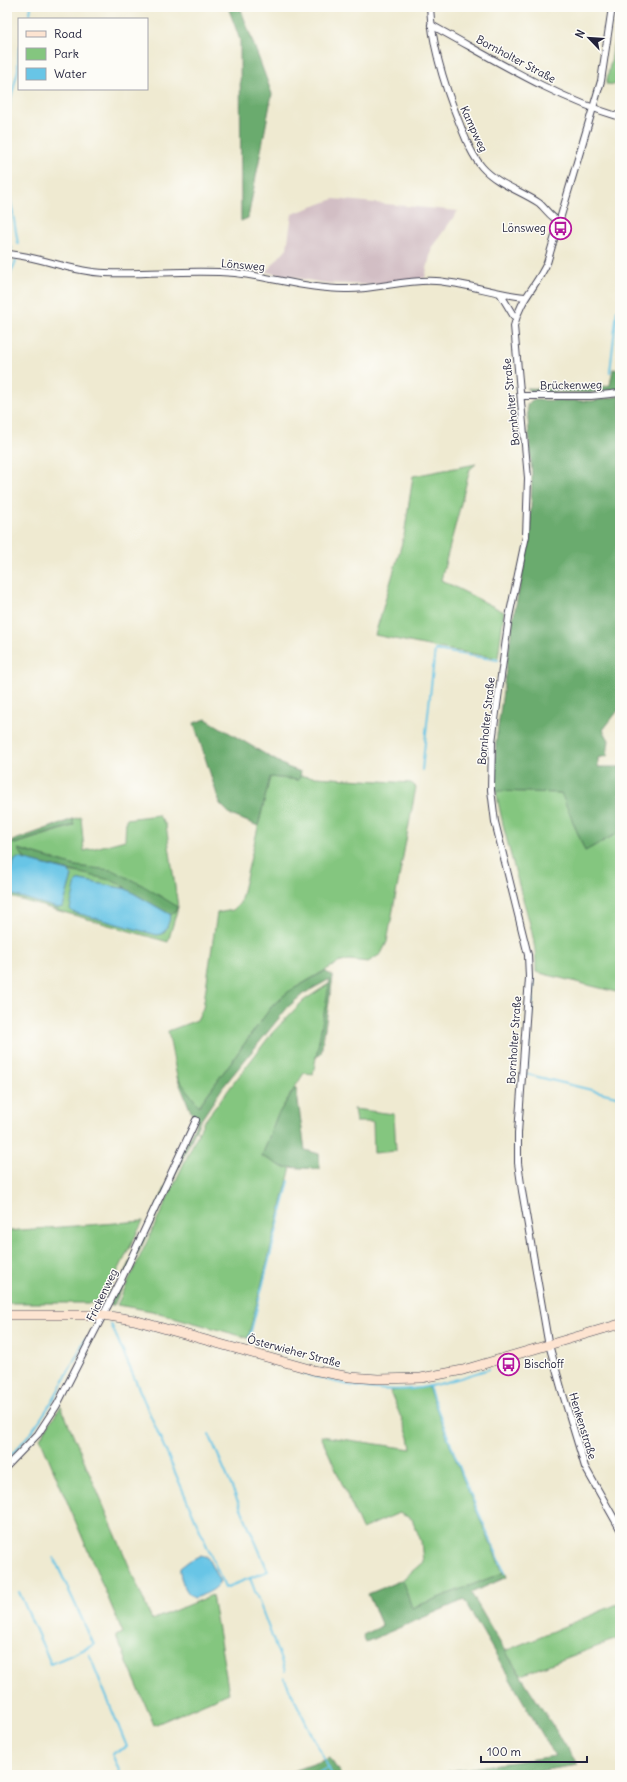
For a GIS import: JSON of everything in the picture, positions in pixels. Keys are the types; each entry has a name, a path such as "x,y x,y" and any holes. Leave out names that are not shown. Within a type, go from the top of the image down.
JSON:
{"street":[{"name":"Kampweg","path":"430,7 431,25 438,63 450,99 474,155 483,168 489,173 501,182 539,204 559,221"},
{"name":"Bornholter Straße","path":"550,1345 518,1163 518,1133 529,978 528,955 495,822 491,790 492,742 508,625 526,536 528,478 514,326 525,298 540,278 547,263 605,64 612,7"},
{"name":"Bornholter Straße","path":"431,25 522,75 593,109"},
{"path":"593,109 620,117"},
{"name":"Lönsweg","path":"7,254 21,254 76,270 104,274 233,273 262,276 347,290 435,281 467,285 501,295 525,298"},
{"path":"501,295 516,318"},
{"name":"Brückenweg","path":"521,396 591,396 620,393"},
{"name":"Frickenweg","path":"7,1466 38,1434 58,1404 103,1315 196,1120"},
{"name":"Österwieher Straße","path":"7,1315 103,1315 149,1323 313,1370 369,1379 389,1380 438,1376 463,1370 620,1324"},
{"name":"Henkenstraße","path":"550,1345 580,1455 591,1478 620,1529"}],"shaded area":[{"path":"334,199 458,211 432,247 425,278 371,285 324,283 266,272 287,248 292,214"}],"green space":[{"path":"228,7 240,7 272,94 248,218 241,221 240,40"},
{"path":"620,27 620,85 606,84 612,56 615,31"},
{"path":"613,369 620,370 620,389 589,393 530,391 527,388 588,390 610,385"},
{"path":"620,396 620,708 603,730 609,740 607,756 598,758 598,767 620,767 620,832 585,851 561,793 496,791 496,742 513,619 530,537 532,477 527,405 532,400 592,401"},
{"path":"476,464 470,469 441,580 504,612 498,658 375,635 404,536 413,476"},
{"path":"206,719 287,767 301,772 299,780 270,777 258,826 231,815 220,804 194,723"},
{"path":"300,776 411,783 416,787 387,942 381,954 368,962 349,960 338,963 288,992 272,1006 198,1107 177,1077 168,1031 197,1020 203,1008 217,913 233,910 240,903 270,777 298,780"},
{"path":"496,791 562,793 585,851 620,832 620,993 536,972 535,951 531,930 507,840"},
{"path":"158,815 166,825 178,907 112,871 75,866 19,849 25,859 15,860 7,886 7,863 12,841 15,844 73,826 73,819 81,817 84,851 125,840 126,819"},
{"path":"73,819 74,825 14,844 12,841"},
{"path":"18,849 75,866 112,870 142,885 178,907 171,915 126,889 124,886 110,880 29,861 25,859"},
{"path":"68,871 108,879 122,885 126,889 80,880 76,882 73,912 157,935 163,933 167,928 171,915 178,907 168,942 7,896 7,886 10,894 57,908 63,906 72,876"},
{"path":"325,971 333,977 321,1053 316,1058 330,979 303,994 288,1007 223,1087 199,1123 114,1305 110,1305 197,1121 191,1112 177,1077 199,1106 272,1006 288,992"},
{"path":"330,983 313,1074 304,1073 277,1116 262,1156 283,1167 291,1167 248,1338 152,1311 117,1305 203,1123 272,1033 303,1001"},
{"path":"296,1087 305,1150 319,1154 320,1169 283,1167 262,1156 277,1116"},
{"path":"354,1109 394,1114 396,1151 374,1153 373,1122 356,1122"},
{"path":"143,1221 106,1295 100,1303 7,1303 7,1231"},
{"path":"428,1387 465,1484 503,1573 412,1608 402,1580 423,1562 421,1541 412,1519 399,1513 362,1529 321,1436 411,1449 409,1437 390,1391"},
{"path":"61,1406 152,1620 212,1595 229,1693 154,1725 116,1636 123,1633 40,1438"},
{"path":"505,1572 507,1577 471,1593 505,1651 578,1765 514,1775 422,1775 555,1756 464,1600 366,1642 363,1635 382,1626 368,1594 402,1580 412,1608"},
{"path":"620,1603 620,1638 521,1675 505,1651"},
{"path":"330,1758 341,1775 282,1775"}],"water":[{"path":"18,858 68,871 72,875 63,907 57,908 10,894 8,886 11,868 15,860"},
{"path":"80,880 126,889 171,915 167,928 163,933 157,935 73,912 70,909 76,882"},
{"path":"201,1555 207,1557 220,1582 212,1590 194,1598 188,1593 184,1585 180,1568 189,1561"}],"waterway":[{"path":"29,18 31,7"},
{"path":"7,130 10,102 18,70"},
{"path":"7,179 18,244"},
{"path":"7,248 12,248"},
{"path":"7,294 11,272 16,261"},
{"path":"610,372 617,310"},
{"path":"422,770 435,650 498,660"},
{"path":"527,1068 534,980"},
{"path":"526,1074 620,1097"},
{"path":"249,1339 289,1181"},
{"path":"111,1324 225,1588 268,1571 209,1434"},
{"path":"7,1459 20,1446 42,1417 69,1371 85,1339"},
{"path":"297,1371 346,1385 363,1388 397,1390 413,1389 437,1384 489,1369"},
{"path":"429,1387 466,1484 505,1573"},
{"path":"19,1592 51,1664 94,1645 54,1558"},
{"path":"250,1578 285,1671"},
{"path":"89,1654 127,1747 112,1754 121,1775"},
{"path":"284,1678 332,1775"},
{"path":"312,1775 329,1768"}],"place":[{"name":"Lönsweg","path":"561,228"},
{"name":"Bischoff","path":"509,1364"}]}
